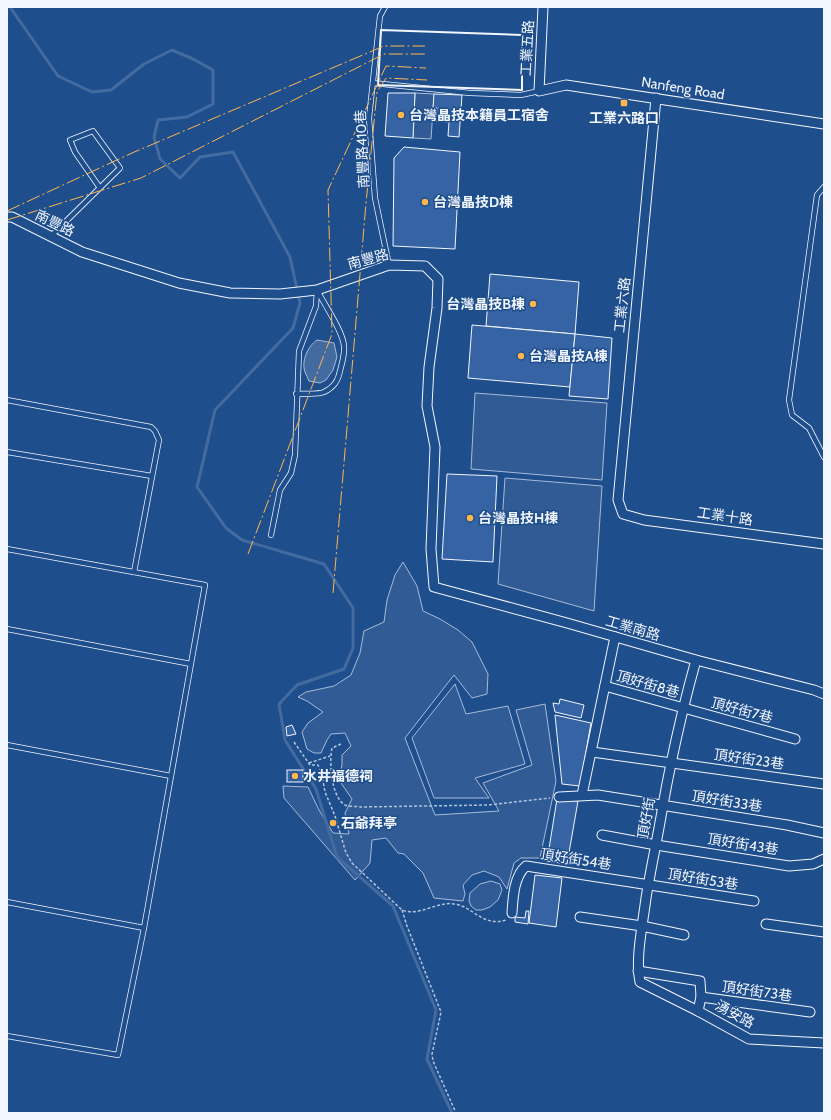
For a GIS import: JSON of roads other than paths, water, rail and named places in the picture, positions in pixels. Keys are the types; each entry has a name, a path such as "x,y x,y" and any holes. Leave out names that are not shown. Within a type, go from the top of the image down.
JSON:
{"street":[{"name":"工業五路","path":"539,91 543,7"},
{"name":"Nanfeng Road","path":"539,91 566,85 824,124"},
{"name":"工業六路","path":"623,514 618,500 656,98"},
{"name":"南豐路","path":"7,217 12,217 82,252 179,283 230,293 280,294 317,290 388,265 425,266 438,279 437,308 428,367 427,406 435,447 431,550 434,587"},
{"name":"工業十路","path":"623,514 644,520 824,544"},
{"name":"工業南路","path":"434,587 696,660 814,690 824,694"},
{"path":"582,795 615,637"},
{"name":"頂好街","path":"640,982 638,971 642,926 648,885 670,762 682,708 696,660"},
{"name":"頂好街8巷","path":"605,686 682,708"},
{"name":"頂好街7巷","path":"682,708 795,739"},
{"name":"頂好街23巷","path":"592,752 824,784"},
{"name":"頂好街33巷","path":"559,797 582,795 598,796 787,825 824,833"},
{"name":"頂好街43巷","path":"602,834 656,845 789,866 813,864 824,859"},
{"name":"頂好街54巷","path":"512,913 513,900 519,875 526,866 648,885"},
{"name":"頂好街53巷","path":"648,885 754,901"},
{"path":"580,917 642,926 684,935"},
{"path":"766,924 824,932"},
{"name":"頂好街73巷","path":"638,971 700,981 698,1011"},
{"name":"湧安路","path":"640,982 698,1011 749,1040 824,1043"},
{"name":"頂好街73巷","path":"700,997 810,1012"}],"lane":[{"name":"南豐路410巷","path":"385,7 380,16 369,118 375,198 388,265"},
{"path":"372,83 470,93 521,95 539,91"},
{"path":"50,237 100,188 120,168 94,131 70,140 75,152 100,188"},
{"path":"824,187 817,195 789,400 792,415 809,428 824,457"},
{"path":"271,535 280,490 291,473 295,455 296,394 299,350 316,306 317,290"},
{"path":"296,394 322,392 334,386 339,377 342,363 344,347 343,342 317,290"},
{"path":"7,400 151,427 155,431 159,440 134,572"},
{"path":"7,452 152,476"},
{"path":"7,549 205,585 144,928 118,1055 7,1036"},
{"path":"7,629 191,664"},
{"path":"7,745 171,776"},
{"path":"7,902 144,928"}],"waterway":[{"path":"10,7 58,76 92,92 111,90 144,64 172,50 213,70 213,104 187,117 158,120 154,137 160,159 180,178 200,157 233,152 290,257 300,303 293,328 215,410 197,487 226,528 242,540 324,564 353,608 353,648 344,669 297,685 279,704 285,740 316,789 337,857 393,906 436,1010 427,1059 452,1113"}],"place":[{"name":"工業六路口","path":"624,103"},
{"name":"台灣晶技本籍員工宿舍","path":"401,115"},
{"name":"台灣晶技D棟","path":"425,202"},
{"name":"台灣晶技B棟","path":"533,304"},
{"name":"台灣晶技A棟","path":"521,356"},
{"name":"台灣晶技H棟","path":"470,518"},
{"name":"水井福德祠","path":"295,776"},
{"name":"石爺拜亭","path":"333,823"}]}
